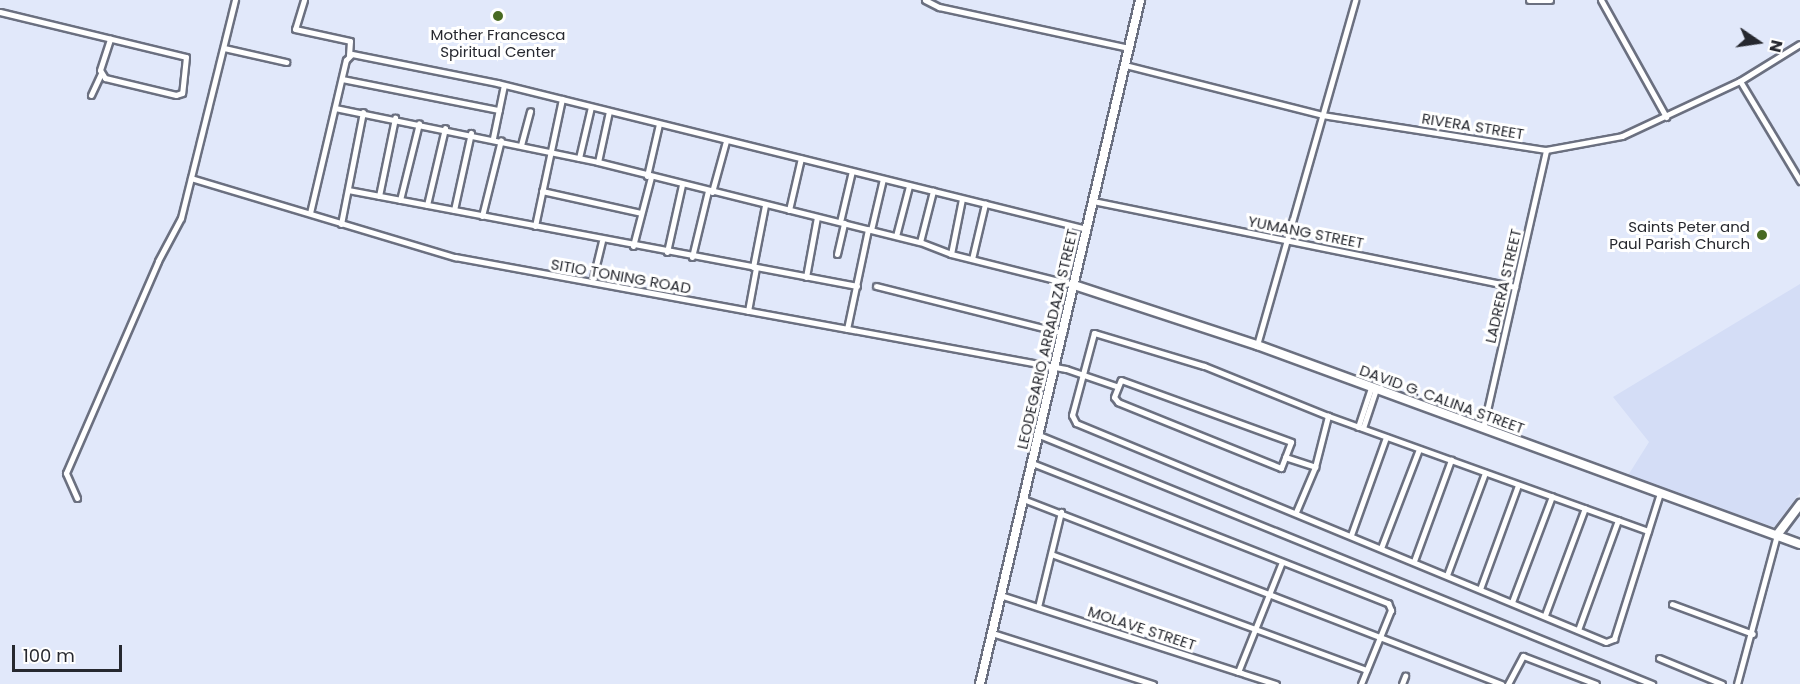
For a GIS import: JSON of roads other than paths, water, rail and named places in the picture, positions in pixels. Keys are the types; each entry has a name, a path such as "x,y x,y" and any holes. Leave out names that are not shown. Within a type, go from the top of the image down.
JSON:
{"street":[{"path":"77,498 66,473 158,261 177,228 235,0"},
{"path":"304,0 295,29 351,41 310,213"},
{"path":"926,0 939,7 1128,48"},
{"name":"LEODEGARIO ARRADAZA STREET","path":"980,684 1140,0"},
{"path":"1257,345 1355,0"},
{"path":"1529,0 1550,0"},
{"path":"1601,0 1666,117"},
{"path":"0,12 186,57 183,89 176,95 101,75"},
{"path":"91,95 101,75 110,39"},
{"name":"RIVERA STREET","path":"1125,65 1322,115 1546,150 1608,141 1666,117 1740,81 1800,44"},
{"path":"224,48 286,62"},
{"path":"349,55 504,85 1087,229"},
{"path":"342,79 499,110"},
{"path":"1740,81 1800,181"},
{"path":"493,138 504,85"},
{"path":"535,226 562,99"},
{"path":"579,158 591,107"},
{"path":"336,108 471,133 598,162 710,192 921,242 951,254 1074,285"},
{"path":"521,145 530,111"},
{"path":"598,162 609,111"},
{"path":"341,224 363,112"},
{"path":"379,196 395,118"},
{"path":"400,200 419,123"},
{"path":"633,246 659,124"},
{"path":"427,205 444,128"},
{"path":"453,210 471,133"},
{"path":"482,216 501,140"},
{"path":"692,256 726,141"},
{"name":"LADRERA STREET","path":"1483,428 1546,150"},
{"path":"789,210 801,158"},
{"path":"837,254 852,171"},
{"name":"SITIO TONING ROAD","path":"191,178 455,257 1082,373 1116,386 1126,381 1291,442 1285,457"},
{"path":"847,329 883,179"},
{"path":"667,252 682,185"},
{"path":"896,236 909,186"},
{"path":"348,190 602,241 857,286"},
{"path":"542,191 641,213"},
{"path":"921,242 933,191"},
{"path":"951,254 962,199"},
{"name":"YUMANG STREET","path":"1093,201 1515,287"},
{"path":"972,259 985,204"},
{"path":"748,311 765,205"},
{"path":"806,277 818,217"},
{"path":"592,282 602,241"},
{"name":"DAVID G. CALINA STREET","path":"1074,285 1257,345 1800,544"},
{"path":"876,286 1063,333"},
{"path":"1648,531 1328,416 1204,366 1094,333 1072,415 1076,423 1606,642 1614,639 1660,493"},
{"path":"1116,386 1115,400 1279,468 1285,457 1315,467"},
{"path":"1361,428 1374,388"},
{"path":"1296,512 1315,467 1328,416"},
{"path":"1039,435 1652,684"},
{"path":"1351,535 1386,437"},
{"path":"1381,548 1419,449"},
{"path":"1414,561 1451,460"},
{"path":"1032,463 1388,603 1391,610 1361,684"},
{"path":"1447,575 1485,472"},
{"path":"1480,589 1518,485"},
{"path":"1512,602 1552,496"},
{"path":"1023,499 1501,684"},
{"path":"1737,684 1753,634 1777,535 1800,504"},
{"path":"1545,615 1585,508"},
{"path":"1038,607 1061,512"},
{"path":"1578,630 1618,520"},
{"path":"1051,554 1366,670"},
{"path":"1238,672 1282,562"},
{"name":"MOLAVE STREET","path":"1000,595 1276,684"},
{"path":"1672,604 1753,634"},
{"path":"992,633 1153,684"},
{"path":"1508,684 1523,656 1596,684"},
{"path":"1659,658 1722,684"},
{"path":"1402,684 1405,676"}],"place":[{"name":"Mother Francesca Spiritual Center","path":"498,16"},
{"name":"Saints Peter and Paul Parish Church","path":"1762,235"}]}
